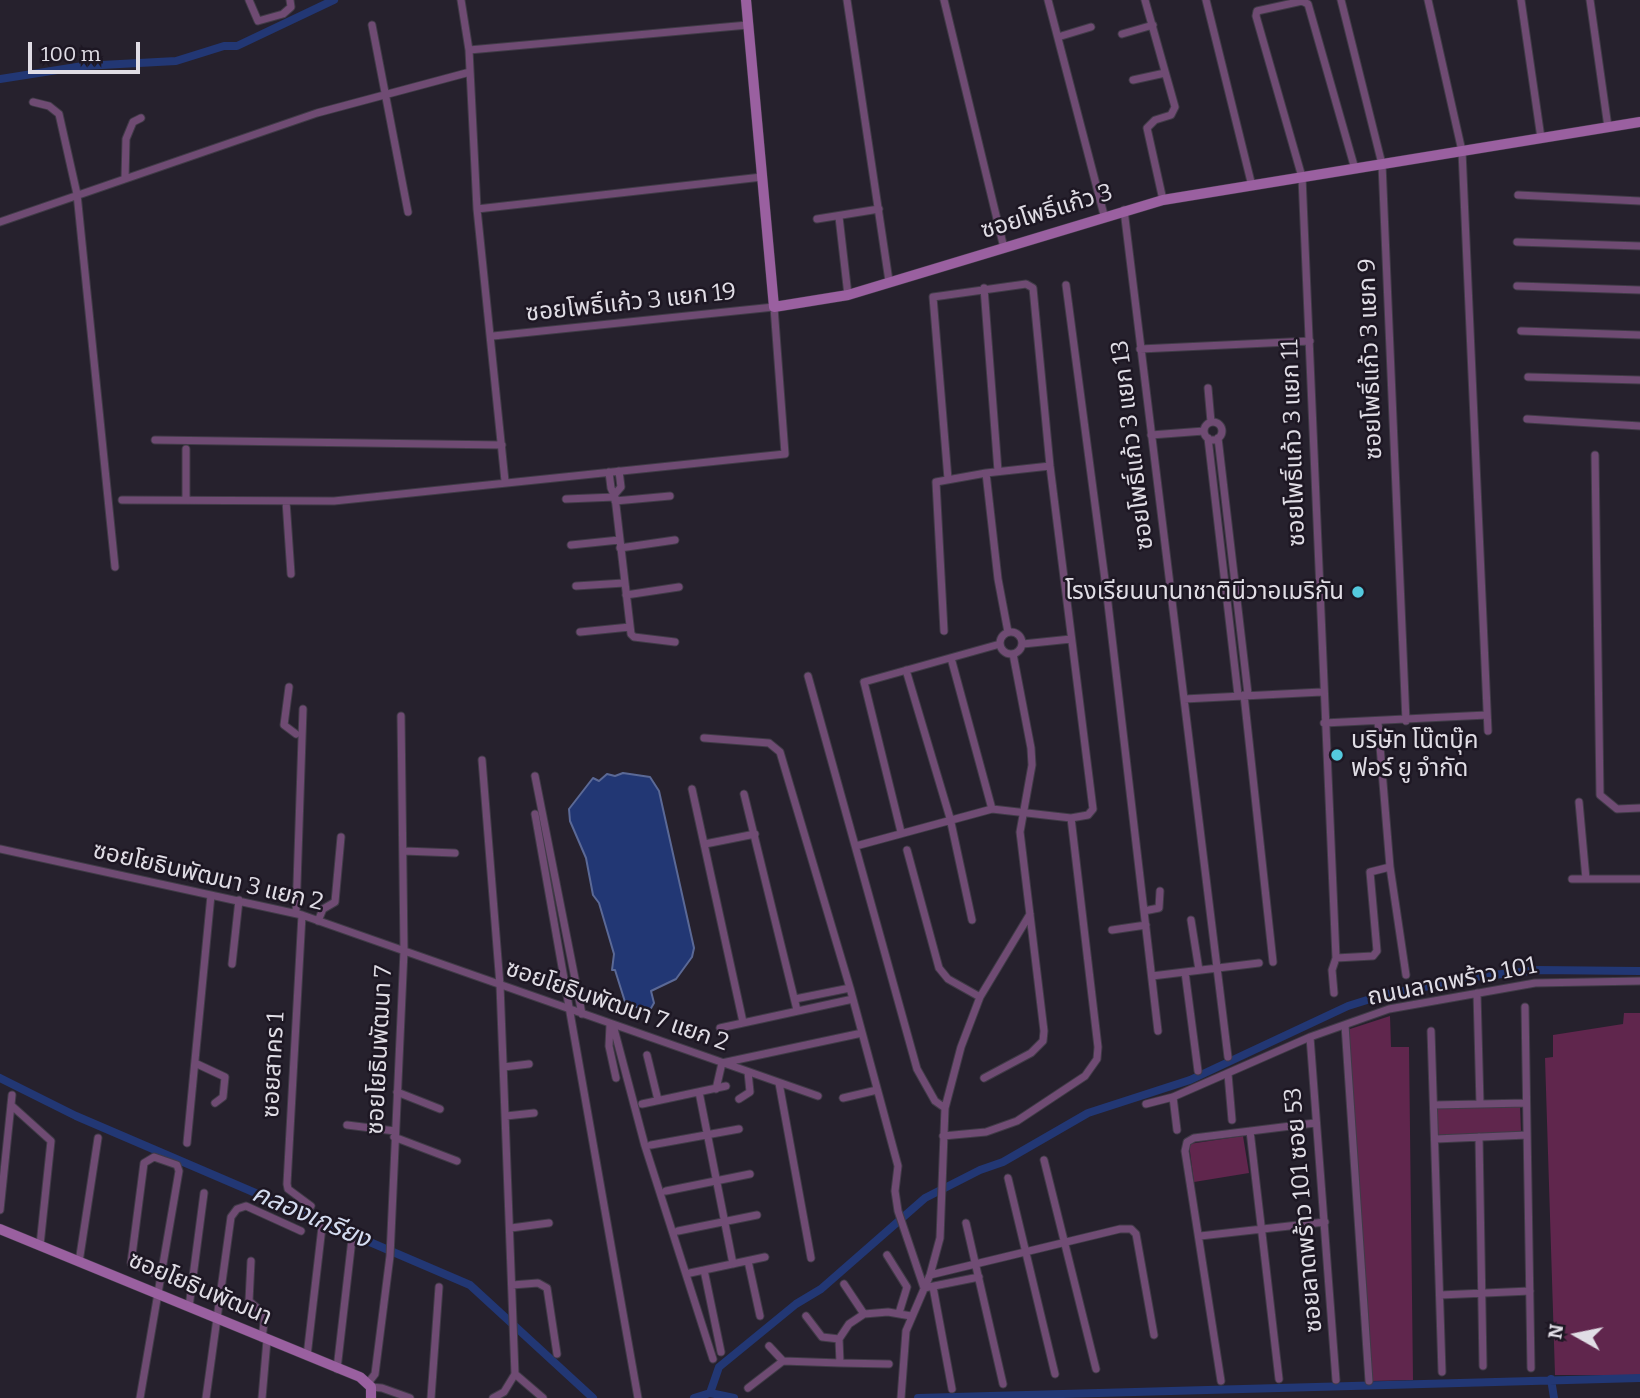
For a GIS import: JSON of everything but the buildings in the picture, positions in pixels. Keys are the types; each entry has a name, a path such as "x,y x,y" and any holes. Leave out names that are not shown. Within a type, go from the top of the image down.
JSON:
{"street":[{"path":"249,0 258,22 283,14 290,7 290,0"},
{"path":"461,0 469,50 477,209 493,336 505,481"},
{"path":"122,499 334,501 785,453 746,0"},
{"path":"847,0 889,282"},
{"path":"944,0 1004,248"},
{"path":"1048,0 1104,215"},
{"path":"1145,0 1174,111 1155,120 1147,128 1163,200"},
{"path":"1206,0 1252,186"},
{"name":"ซอยโพธิ์แก้ว 3 แยก 9","path":"1341,0 1382,164 1406,721"},
{"path":"1428,0 1462,151 1488,731"},
{"path":"1521,0 1541,138"},
{"path":"1590,0 1608,127"},
{"name":"ซอยโพธิ์แก้ว 3 แยก 11","path":"1334,993 1332,970 1336,958 1322,692 1302,177 1255,16 1257,11 1302,1 1308,4 1355,169"},
{"path":"372,25 388,93 408,212"},
{"path":"469,50 748,25"},
{"path":"1122,34 1153,25"},
{"path":"1058,37 1091,27"},
{"path":"0,222 317,113 470,72"},
{"path":"1133,80 1166,73"},
{"path":"33,102 49,106 58,114 77,194 115,567"},
{"path":"125,179 126,139 133,122 141,118"},
{"name":"ซอยโพธิ์แก้ว 3","path":"774,307 848,295 1104,215 1163,200 1640,122"},
{"path":"477,209 762,177"},
{"path":"1518,195 1640,201"},
{"path":"817,219 878,209"},
{"name":"ซอยโพธิ์แก้ว 3 แยก 13","path":"1124,210 1228,1057"},
{"path":"839,217 848,295"},
{"path":"1517,242 1640,246"},
{"path":"856,845 992,809 1071,818 1088,816 1093,809 1050,466 1033,288 1026,284 933,297 948,479"},
{"path":"1066,285 1107,595 1158,1031"},
{"path":"1517,286 1640,290"},
{"path":"984,288 998,471"},
{"name":"ซอยโพธิ์แก้ว 3 แยก 19","path":"493,336 774,307"},
{"path":"1521,331 1640,335"},
{"path":"1140,349 1310,341"},
{"path":"1528,377 1640,380"},
{"path":"1208,388 1211,422 1206,434 1237,684 1243,695 1273,962"},
{"path":"1527,419 1640,426"},
{"path":"1211,422 1221,426 1222,431 1218,438 1247,682 1243,695"},
{"path":"1151,435 1206,434 1218,438"},
{"path":"155,440 502,445"},
{"path":"186,449 186,500"},
{"path":"1595,455 1600,795 1617,809 1640,808"},
{"path":"944,631 936,485 938,480 1050,466"},
{"path":"615,497 621,487 619,471"},
{"path":"609,472 615,497 630,627 634,637 675,642"},
{"path":"986,472 998,579 1008,632"},
{"path":"566,499 670,496"},
{"path":"286,501 291,573"},
{"path":"1217,518 1227,516"},
{"path":"571,545 675,540"},
{"path":"576,586 624,583"},
{"path":"626,595 679,587"},
{"path":"580,632 630,627"},
{"path":"1008,632 1020,635 1023,644"},
{"path":"1008,632 1002,637 1000,644 1004,652 1013,654"},
{"path":"1013,654 1023,644 1071,639"},
{"path":"901,832 864,683 1000,644"},
{"path":"1232,646 1242,645"},
{"path":"984,1078 1031,1053 1043,1041 1044,1019 1020,832 1032,757 1013,654"},
{"path":"951,658 992,809"},
{"path":"906,670 950,818 972,920"},
{"path":"808,676 917,1069 935,1101 945,1108"},
{"path":"1237,684 1247,682"},
{"path":"289,687 284,725 296,734"},
{"path":"1184,699 1322,692"},
{"path":"299,914 303,709"},
{"path":"1324,723 1487,715"},
{"name":"ซอยโยธินพัฒนา 7","path":"370,1389 375,1374 390,1256 404,951 401,716"},
{"path":"1378,722 1390,867 1406,975"},
{"path":"704,738 769,743 780,752 853,999 898,1166 895,1191 898,1211 929,1287 952,1389"},
{"path":"482,760 500,985 513,1309 514,1374 504,1392 493,1398"},
{"path":"535,776 582,1014"},
{"path":"692,789 743,1022"},
{"path":"744,794 797,1010"},
{"path":"1579,802 1586,879"},
{"path":"535,814 638,1398"},
{"path":"943,1136 986,1132 1017,1121 1085,1076 1097,1059 1098,1047 1071,818"},
{"path":"705,844 755,834"},
{"path":"318,920 323,909 335,902 341,837"},
{"name":"ซอยโยธินพัฒนา 3 แยก 2","path":"0,849 299,914 404,951"},
{"path":"907,850 939,968 948,979 980,997"},
{"path":"404,851 455,853"},
{"path":"1336,958 1373,956 1376,953 1370,872 1390,867"},
{"path":"1572,879 1640,879"},
{"path":"1144,911 1159,908 1160,891"},
{"path":"187,1143 211,895"},
{"path":"232,964 239,900"},
{"name":"ซอยสาคร 1","path":"299,914 287,1184 288,1189 311,1206"},
{"path":"901,1394 902,1351 911,1316 929,1287 940,1238 945,1108 967,1027 980,997 1030,914"},
{"path":"1191,920 1199,970"},
{"path":"1112,930 1146,925"},
{"name":"ซอยโยธินพัฒนา 7 แยก 2","path":"404,951 818,1096"},
{"path":"1152,976 1259,963"},
{"path":"1185,972 1198,1071"},
{"name":"ถนนลาดพร้าว 101","path":"1146,1104 1173,1097 1310,1037 1389,1009 1535,983 1640,981"},
{"path":"795,999 850,988"},
{"path":"1477,993 1480,1104"},
{"path":"720,1028 853,999"},
{"path":"1525,1007 1531,1368"},
{"path":"612,1025 609,1046 616,1078"},
{"path":"612,1025 645,1146 713,1359"},
{"path":"1345,1025 1369,1381"},
{"path":"1431,1031 1442,1372"},
{"path":"716,1089 722,1063 862,1033"},
{"name":"ซอยลาดพร้าว 101 ซอย 53","path":"1310,1037 1336,1380"},
{"path":"647,1055 658,1100"},
{"path":"195,1063 225,1077 223,1097 215,1103"},
{"path":"504,1067 529,1064"},
{"path":"738,1099 750,1092 748,1072"},
{"path":"1228,1074 1232,1120"},
{"path":"779,1083 811,1258"},
{"path":"642,1104 726,1086"},
{"path":"843,1098 877,1090"},
{"path":"397,1092 440,1109"},
{"path":"699,1092 733,1264"},
{"path":"0,1210 12,1095"},
{"path":"1173,1097 1177,1130"},
{"path":"1434,1105 1526,1103"},
{"path":"11,1105 51,1141 40,1245"},
{"path":"506,1116 534,1113"},
{"path":"1221,1381 1185,1151 1187,1142 1194,1138 1315,1123"},
{"path":"346,1125 394,1134 457,1161"},
{"path":"651,1145 739,1129"},
{"path":"1250,1130 1279,1379"},
{"path":"1436,1139 1527,1135"},
{"path":"1479,1137 1483,1367"},
{"path":"79,1262 98,1138"},
{"path":"139,1398 155,1293 165,1265 179,1171 177,1165 154,1157 144,1163 131,1263 160,1276"},
{"path":"1044,1160 1096,1369"},
{"path":"666,1191 750,1174"},
{"path":"1008,1178 1055,1374"},
{"path":"189,1307 204,1193"},
{"path":"206,1398 231,1217 237,1209 253,1207 301,1231"},
{"path":"678,1231 757,1215"},
{"path":"1200,1236 1325,1222"},
{"path":"510,1228 549,1223"},
{"path":"966,1223 1003,1384"},
{"path":"307,1356 322,1227"},
{"name":"ซอยโยธินพัฒนา","path":"0,1229 307,1356 337,1369 370,1389"},
{"path":"930,1275 1120,1229 1134,1231 1154,1335"},
{"path":"337,1369 352,1239"},
{"path":"887,1255 907,1287 899,1312"},
{"path":"690,1273 765,1257"},
{"path":"251,1261 249,1301 265,1314 262,1398"},
{"path":"748,1261 760,1316"},
{"path":"704,1270 722,1352"},
{"path":"929,1287 979,1277"},
{"path":"512,1285 538,1283 547,1288 557,1354"},
{"path":"844,1284 864,1314"},
{"path":"431,1398 439,1286"},
{"path":"1440,1295 1530,1291"},
{"path":"840,1363 839,1339 849,1324 864,1314 899,1312 911,1316"},
{"path":"806,1316 822,1337 839,1339"},
{"path":"769,1346 783,1361"},
{"path":"748,1388 783,1361 889,1364"},
{"path":"514,1374 543,1398"},
{"path":"370,1389 382,1388 410,1398"}],"shaded area":[{"path":"1624,1013 1640,1013 1640,1375 1555,1375 1545,1058 1553,1057 1553,1035 1623,1024"},
{"path":"1390,1016 1391,1047 1409,1047 1413,1380 1371,1381 1347,1030"},
{"path":"1520,1105 1521,1132 1438,1135 1437,1108"},
{"path":"1243,1136 1249,1173 1194,1182 1189,1144"}],"water":[{"path":"623,773 650,777 659,791 694,948 692,957 676,979 651,991 654,1003 650,1010 626,1005 615,970 612,970 614,954 599,903 593,895 586,858 570,821 569,809 593,778 599,781 607,774 615,776"}],"waterway":[{"path":"0,79 83,66 176,61 224,46 237,46 334,0"},
{"path":"710,1393 719,1367 796,1304 821,1289 925,1198 980,1170 1003,1162 1088,1113 1190,1080 1348,1006 1383,995 1475,977 1538,970 1640,971"},
{"name":"คลองเกรียง","path":"0,1078 76,1116 470,1285 593,1398"},
{"path":"918,1398 1640,1378"},
{"path":"1551,1379 1554,1398"},
{"path":"694,1398 710,1393 734,1398"}],"place":[{"name":"โรงเรียนนานาชาตินีวาอเมริกัน","path":"1358,592"},
{"name":"บริษัท โน๊ตบุ๊ค ฟอร์ ยู จำกัด","path":"1337,755"}]}
